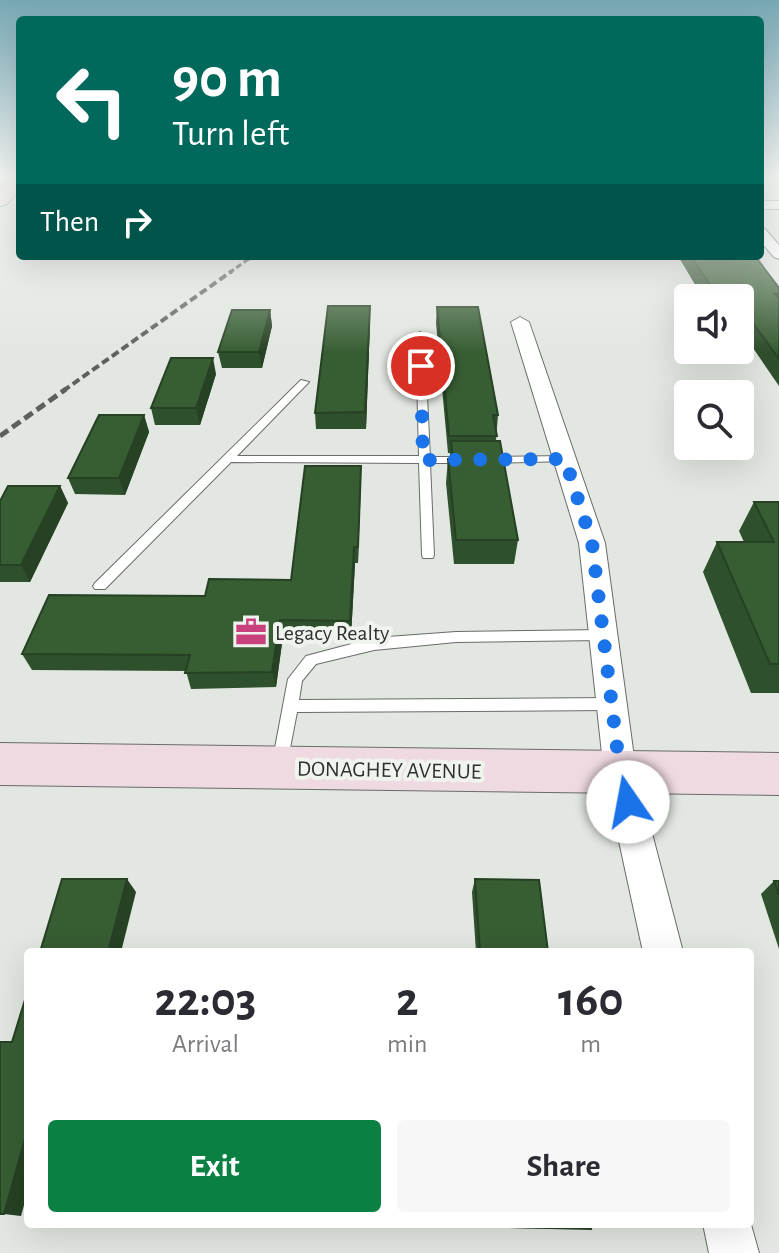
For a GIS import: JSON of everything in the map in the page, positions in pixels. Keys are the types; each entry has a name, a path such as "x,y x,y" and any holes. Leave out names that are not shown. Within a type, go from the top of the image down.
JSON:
{"street":[{"path":"764,237 779,254"},
{"path":"520,322 592,543 620,772 662,948"},
{"name":"DONAGHEY AVENUE","path":"0,765 779,774"},
{"path":"728,1228 734,1253"}],"lane":[{"path":"420,335 428,555"},
{"path":"100,586 304,382"},
{"path":"228,459 565,459"},
{"path":"279,768 295,679 311,660 374,644 456,637 603,635"},
{"path":"290,706 612,704"}],"building":[{"path":"694,260 758,260 779,288 779,294 775,294 779,298 779,359 754,324 754,284 709,284"},
{"path":"328,306 370,306 365,412 315,413"},
{"path":"437,307 478,307 498,415 493,415 497,436 449,436"},
{"path":"232,310 270,310 259,352 218,352"},
{"path":"171,358 213,358 196,408 151,408"},
{"path":"99,415 144,415 119,478 68,478"},
{"path":"451,441 500,441 518,540 456,540 448,459 453,459"},
{"path":"305,466 361,466 358,547 354,547 350,621 280,620 272,672 185,673 190,655 22,654 49,595 205,596 209,579 291,580"},
{"path":"8,486 60,486 21,565 0,565 0,501"},
{"path":"754,502 779,502 779,664 770,664 717,542 774,542"},
{"path":"62,879 127,879 109,948 41,948"},
{"path":"475,879 539,880 548,948 480,948"},
{"path":"24,1003 24,1142 4,1214 0,1214 0,1042 12,1042"}],"railway":[{"path":"229,273 247,260"},
{"path":"63,391 232,271"},
{"path":"0,436 66,389"}],"place":[{"name":"Legacy Realty","path":"251,632"}],"route":[{"path":"421,366 423,460 565,459 592,543 620,772 628,802"}]}
